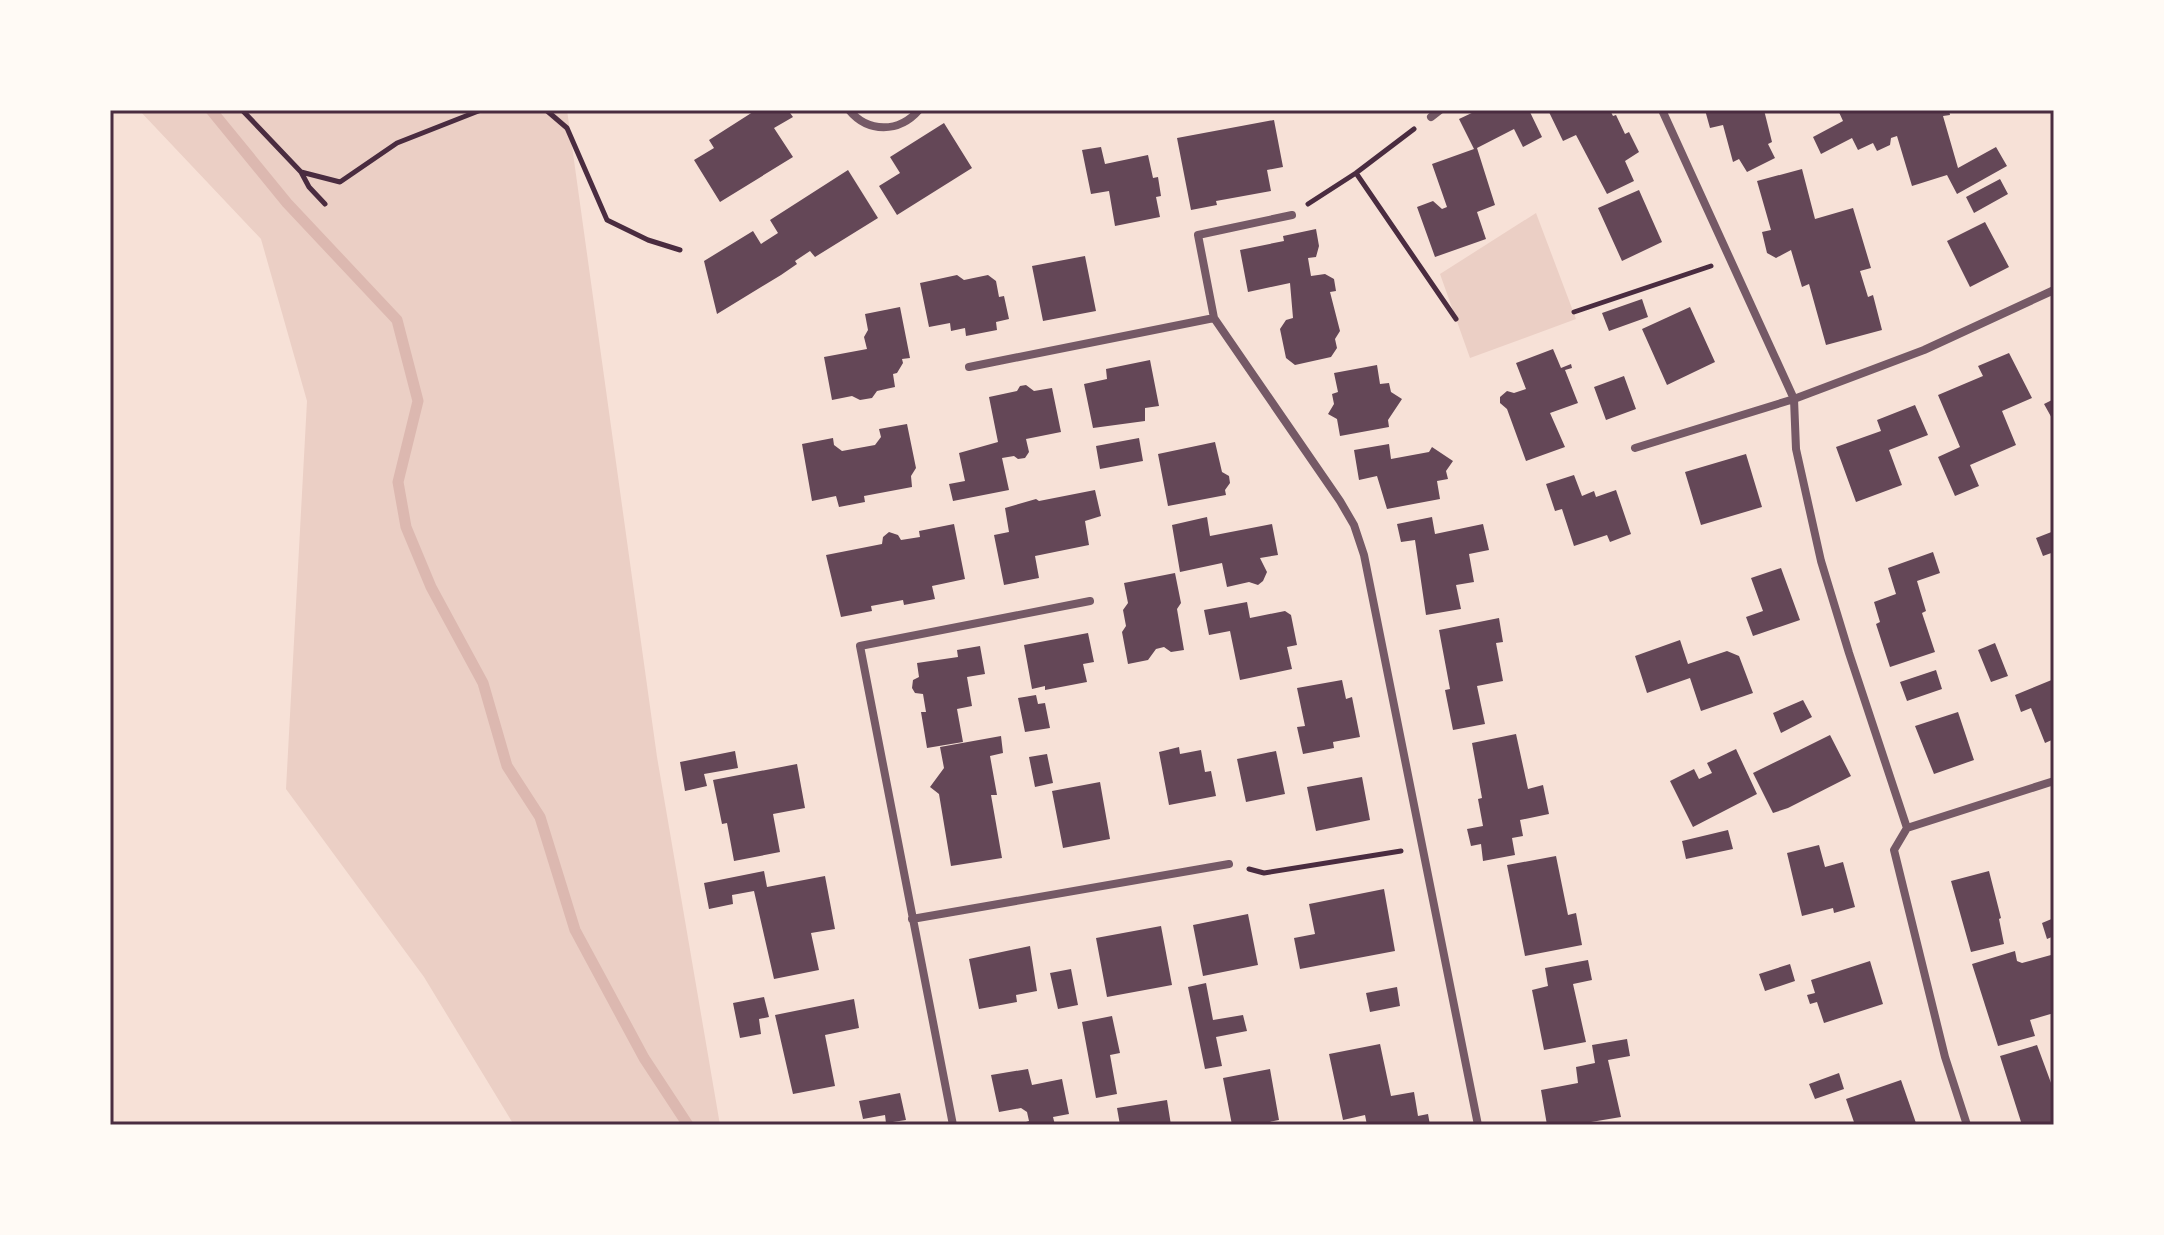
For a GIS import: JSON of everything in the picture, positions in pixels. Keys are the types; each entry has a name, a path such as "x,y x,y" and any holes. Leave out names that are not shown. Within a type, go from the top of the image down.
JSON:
{"street":[{"path":"849,110 855,118 880,128 907,122 919,110"},
{"path":"1431,117 1440,110"},
{"path":"1662,110 1794,399 1796,449 1821,561 1907,828"},
{"path":"1292,215 1198,235 1214,318 1354,525 1367,566 1478,1125"},
{"path":"1635,448 1794,399 1924,350 2054,290"},
{"path":"969,367 1214,318"},
{"path":"953,1125 860,646 1090,601"},
{"path":"1967,1125 1945,1057 1894,850 1907,828 2054,781"},
{"path":"912,919 1229,864"}],"path":[{"path":"242,110 301,172 309,187 325,204"},
{"path":"301,172 340,182 397,143 481,110"},
{"path":"546,110 567,128 607,220 648,240 680,250"},
{"path":"1292,215 1356,173 1431,117"},
{"path":"1356,173 1456,319"},
{"path":"1574,312 1731,259"},
{"path":"1229,864 1264,873 1422,848"}],"shaded area":[{"path":"139,110 567,110 657,757 720,1125 514,1125 424,977 286,789 307,401 261,239"},
{"path":"1536,213 1576,319 1470,358 1440,274"}],"building":[{"path":"756,110 788,110 793,117 774,128 793,157 720,202 694,160 714,148 709,140"},
{"path":"1478,110 1529,110 1542,137 1523,147 1514,129 1477,148 1495,205 1477,212 1486,239 1435,257 1417,207 1433,201 1442,209 1447,207 1432,164 1474,149 1459,119"},
{"path":"1548,110 1610,110 1613,116 1616,115 1625,134 1629,132 1639,152 1625,161 1634,181 1607,194 1576,135 1563,141"},
{"path":"1705,110 1764,110 1772,142 1768,144 1775,158 1747,172 1739,159 1733,162 1723,125 1710,128"},
{"path":"1838,110 1949,110 1950,115 1943,116 1958,168 1996,147 2007,166 1957,194 1947,175 1912,186 1897,136 1891,138 1890,145 1877,151 1873,143 1858,150 1852,138 1821,154 1813,137 1843,121"},
{"path":"1274,120 1283,167 1267,170 1271,191 1216,201 1217,205 1191,210 1177,138"},
{"path":"944,123 972,168 897,215 879,186 900,173 890,157"},
{"path":"1101,147 1105,164 1148,155 1153,178 1158,177 1161,196 1156,197 1160,217 1115,226 1109,191 1091,194 1082,150"},
{"path":"1802,169 1815,219 1853,208 1871,268 1860,271 1868,297 1873,295 1882,330 1826,345 1809,284 1802,287 1791,250 1776,258 1767,253 1762,232 1771,230 1757,181"},
{"path":"848,170 878,218 815,257 810,251 781,275 717,314 704,261 753,231 761,244 778,233 770,220"},
{"path":"2000,179 2008,194 1974,213 1966,197"},
{"path":"1639,190 1662,242 1622,261 1598,208"},
{"path":"1985,222 2009,267 1970,287 1947,241"},
{"path":"1316,229 1319,246 1316,257 1308,258 1311,276 1325,274 1334,279 1336,291 1330,292 1340,331 1335,339 1337,348 1331,357 1295,365 1286,358 1280,329 1286,320 1293,318 1290,283 1248,292 1240,250 1284,241 1283,236"},
{"path":"1085,256 1096,311 1043,321 1032,266"},
{"path":"957,275 964,280 988,275 996,281 999,297 1004,296 1009,319 996,322 997,330 966,336 965,328 951,331 950,323 929,327 920,283"},
{"path":"1642,299 1648,317 1609,331 1602,313"},
{"path":"900,307 910,358 902,359 897,373 893,374 895,387 877,391 872,398 860,400 852,396 832,400 824,357 867,349 865,314"},
{"path":"1690,307 1715,362 1667,385 1642,329"},
{"path":"1553,349 1561,368 1571,364 1572,368 1565,370 1578,403 1550,413 1565,447 1526,461 1500,397 1507,391 1514,393 1526,389 1516,363"},
{"path":"2009,353 2032,398 2002,411 2016,445 1970,465 1979,486 1955,496 1938,457 1960,447 1938,395 1983,376 1978,366"},
{"path":"1150,360 1159,406 1145,408 1145,421 1093,428 1084,384 1107,379 1106,369"},
{"path":"1377,365 1380,384 1389,383 1391,392 1402,399 1388,420 1389,427 1340,436 1337,419 1328,414 1334,404 1332,394 1338,392 1334,373"},
{"path":"1624,376 1636,409 1606,420 1594,387"},
{"path":"1026,385 1034,391 1052,388 1061,432 1026,439 1029,452 1025,458 1002,458 1009,490 953,501 949,484 965,481 959,453 998,442 989,397 1017,391 1020,386"},
{"path":"2054,399 2054,422 2044,404"},
{"path":"1915,405 1928,435 1889,450 1902,485 1856,502 1836,447 1881,431 1877,420"},
{"path":"907,424 916,468 911,476 912,487 864,496 865,502 839,507 836,496 812,501 802,444 833,438 834,445 842,451 875,445 881,437 879,429"},
{"path":"1139,438 1143,461 1100,469 1096,446"},
{"path":"1215,442 1222,472 1229,476 1226,495 1168,506 1158,454"},
{"path":"1389,444 1391,459 1429,452 1432,447 1453,461 1446,471 1448,479 1437,481 1440,499 1387,509 1377,476 1359,480 1354,450"},
{"path":"1746,454 1762,507 1701,525 1685,472"},
{"path":"1574,475 1582,496 1594,491 1596,497 1616,490 1631,534 1610,542 1607,535 1574,546 1562,509 1555,511 1546,484"},
{"path":"1095,490 1101,516 1085,521 1089,545 1035,556 1039,578 1004,585 994,535 1009,532 1005,508 1036,499 1039,501"},
{"path":"1207,517 1210,536 1272,524 1278,555 1260,558 1267,572 1263,581 1258,585 1249,582 1227,587 1222,563 1180,572 1172,525"},
{"path":"1432,517 1435,534 1483,524 1489,550 1469,554 1474,582 1456,585 1461,609 1426,615 1415,540 1401,542 1397,524"},
{"path":"954,524 965,579 932,586 935,599 904,605 903,600 871,606 872,611 841,617 826,555 882,544 883,537 889,532 898,535 901,540 920,537 919,531"},
{"path":"2054,531 2054,552 2043,556 2036,538"},
{"path":"1933,552 1940,573 1917,581 1926,611 1922,613 1935,652 1890,667 1876,624 1880,622 1874,602 1896,594 1888,568"},
{"path":"1781,568 1800,620 1753,636 1746,617 1763,611 1751,578"},
{"path":"1175,573 1181,603 1177,609 1184,650 1171,652 1164,647 1156,649 1148,660 1128,664 1122,632 1126,626 1123,610 1128,603 1124,583"},
{"path":"1247,602 1250,618 1285,611 1291,615 1297,645 1287,647 1292,669 1240,680 1230,631 1209,635 1204,610"},
{"path":"1499,618 1503,642 1496,643 1503,681 1477,686 1485,724 1453,730 1445,690 1450,689 1439,630"},
{"path":"1088,633 1094,662 1083,664 1087,682 1045,690 1045,686 1032,689 1024,645"},
{"path":"1680,640 1688,664 1727,651 1739,656 1753,693 1701,711 1690,678 1647,693 1635,656"},
{"path":"1995,643 2008,676 1991,682 1978,650"},
{"path":"980,646 985,674 967,677 972,706 957,709 963,742 927,748 921,712 926,712 923,694 915,693 912,688 913,680 919,677 917,663 958,657 957,650"},
{"path":"1936,670 1942,689 1907,701 1900,682"},
{"path":"2054,679 2054,739 2045,743 2031,708 2021,712 2015,695"},
{"path":"1342,680 1346,699 1352,697 1360,737 1333,742 1334,748 1303,754 1297,727 1305,726 1297,688"},
{"path":"1036,695 1038,704 1045,703 1050,728 1025,732 1018,698"},
{"path":"1803,700 1812,717 1781,733 1773,713"},
{"path":"1958,712 1974,760 1934,774 1915,726"},
{"path":"1516,734 1528,789 1543,785 1549,814 1520,820 1523,836 1512,838 1515,855 1483,861 1481,844 1471,846 1467,829 1483,826 1478,799 1482,798 1472,743"},
{"path":"1830,735 1851,776 1773,813 1753,773"},
{"path":"1001,736 1003,753 990,756 997,795 991,795 1002,858 951,866 939,794 930,787 944,768 940,747"},
{"path":"1179,747 1180,754 1201,750 1205,772 1211,771 1216,796 1169,805 1159,752"},
{"path":"1736,749 1757,794 1693,827 1670,781 1694,769 1699,779 1712,773 1707,763"},
{"path":"735,751 738,768 704,774 707,786 685,791 680,762"},
{"path":"1276,751 1285,794 1246,802 1237,759"},
{"path":"1047,754 1053,783 1035,787 1029,757"},
{"path":"797,764 805,808 773,814 780,852 734,861 727,823 722,824 713,780"},
{"path":"1362,777 1370,820 1316,831 1307,787"},
{"path":"1100,782 1110,839 1063,848 1052,791"},
{"path":"1728,830 1733,849 1686,859 1682,841"},
{"path":"1819,845 1825,867 1843,862 1855,907 1834,913 1833,908 1802,916 1787,853"},
{"path":"1556,856 1568,915 1576,913 1582,945 1525,956 1507,865"},
{"path":"764,871 767,887 825,876 835,929 811,933 819,970 774,979 754,891 732,895 733,904 709,909 704,883"},
{"path":"1989,871 2004,944 1971,952 1951,881"},
{"path":"1384,889 1395,951 1300,969 1294,938 1315,934 1309,904"},
{"path":"1248,914 1258,965 1203,976 1193,925"},
{"path":"2054,918 2054,936 2047,939 2042,923"},
{"path":"1161,926 1172,985 1107,997 1096,938"},
{"path":"1030,946 1037,991 1016,995 1017,1002 979,1009 969,959"},
{"path":"2015,951 2017,961 2022,963 2051,955 2054,965 2054,1013 2030,1020 2035,1036 1998,1046 1972,964"},
{"path":"1588,960 1592,980 1573,984 1586,1042 1544,1050 1532,990 1548,986 1545,968"},
{"path":"1870,961 1883,1004 1824,1023 1817,1002 1810,1004 1807,995 1815,993 1811,980"},
{"path":"1790,964 1795,981 1765,991 1759,974"},
{"path":"1071,969 1078,1005 1058,1009 1050,973"},
{"path":"1206,983 1213,1020 1243,1015 1247,1031 1216,1037 1222,1066 1205,1069 1188,987"},
{"path":"1397,987 1400,1006 1370,1012 1366,993"},
{"path":"764,997 769,1017 759,1019 761,1034 740,1038 733,1003"},
{"path":"854,999 859,1028 825,1035 835,1086 793,1094 775,1015"},
{"path":"1112,1016 1120,1053 1110,1055 1117,1094 1096,1098 1082,1022"},
{"path":"1627,1039 1630,1056 1608,1060 1621,1117 1591,1122 1591,1125 1547,1125 1541,1090 1578,1083 1576,1067 1595,1063 1592,1045"},
{"path":"1380,1044 1391,1096 1414,1092 1418,1116 1428,1114 1430,1125 1367,1125 1365,1115 1343,1120 1329,1054"},
{"path":"2037,1045 2054,1091 2054,1125 2022,1125 2000,1056"},
{"path":"1028,1069 1032,1085 1062,1079 1069,1114 1053,1117 1055,1125 1017,1125 1029,1121 1027,1112 1021,1108 999,1112 991,1075"},
{"path":"1270,1069 1279,1120 1232,1125 1223,1078"},
{"path":"1839,1073 1844,1089 1815,1099 1809,1084"},
{"path":"1901,1080 1916,1123 1855,1125 1846,1099"},
{"path":"900,1093 906,1120 886,1123 885,1115 863,1119 859,1101"},
{"path":"1167,1100 1171,1125 1120,1125 1117,1108"}],"waterway":[{"path":"211,110 287,203 397,320 418,401 398,482 406,527 431,587 483,683 507,766 540,817 575,930 644,1058 688,1125"}]}
